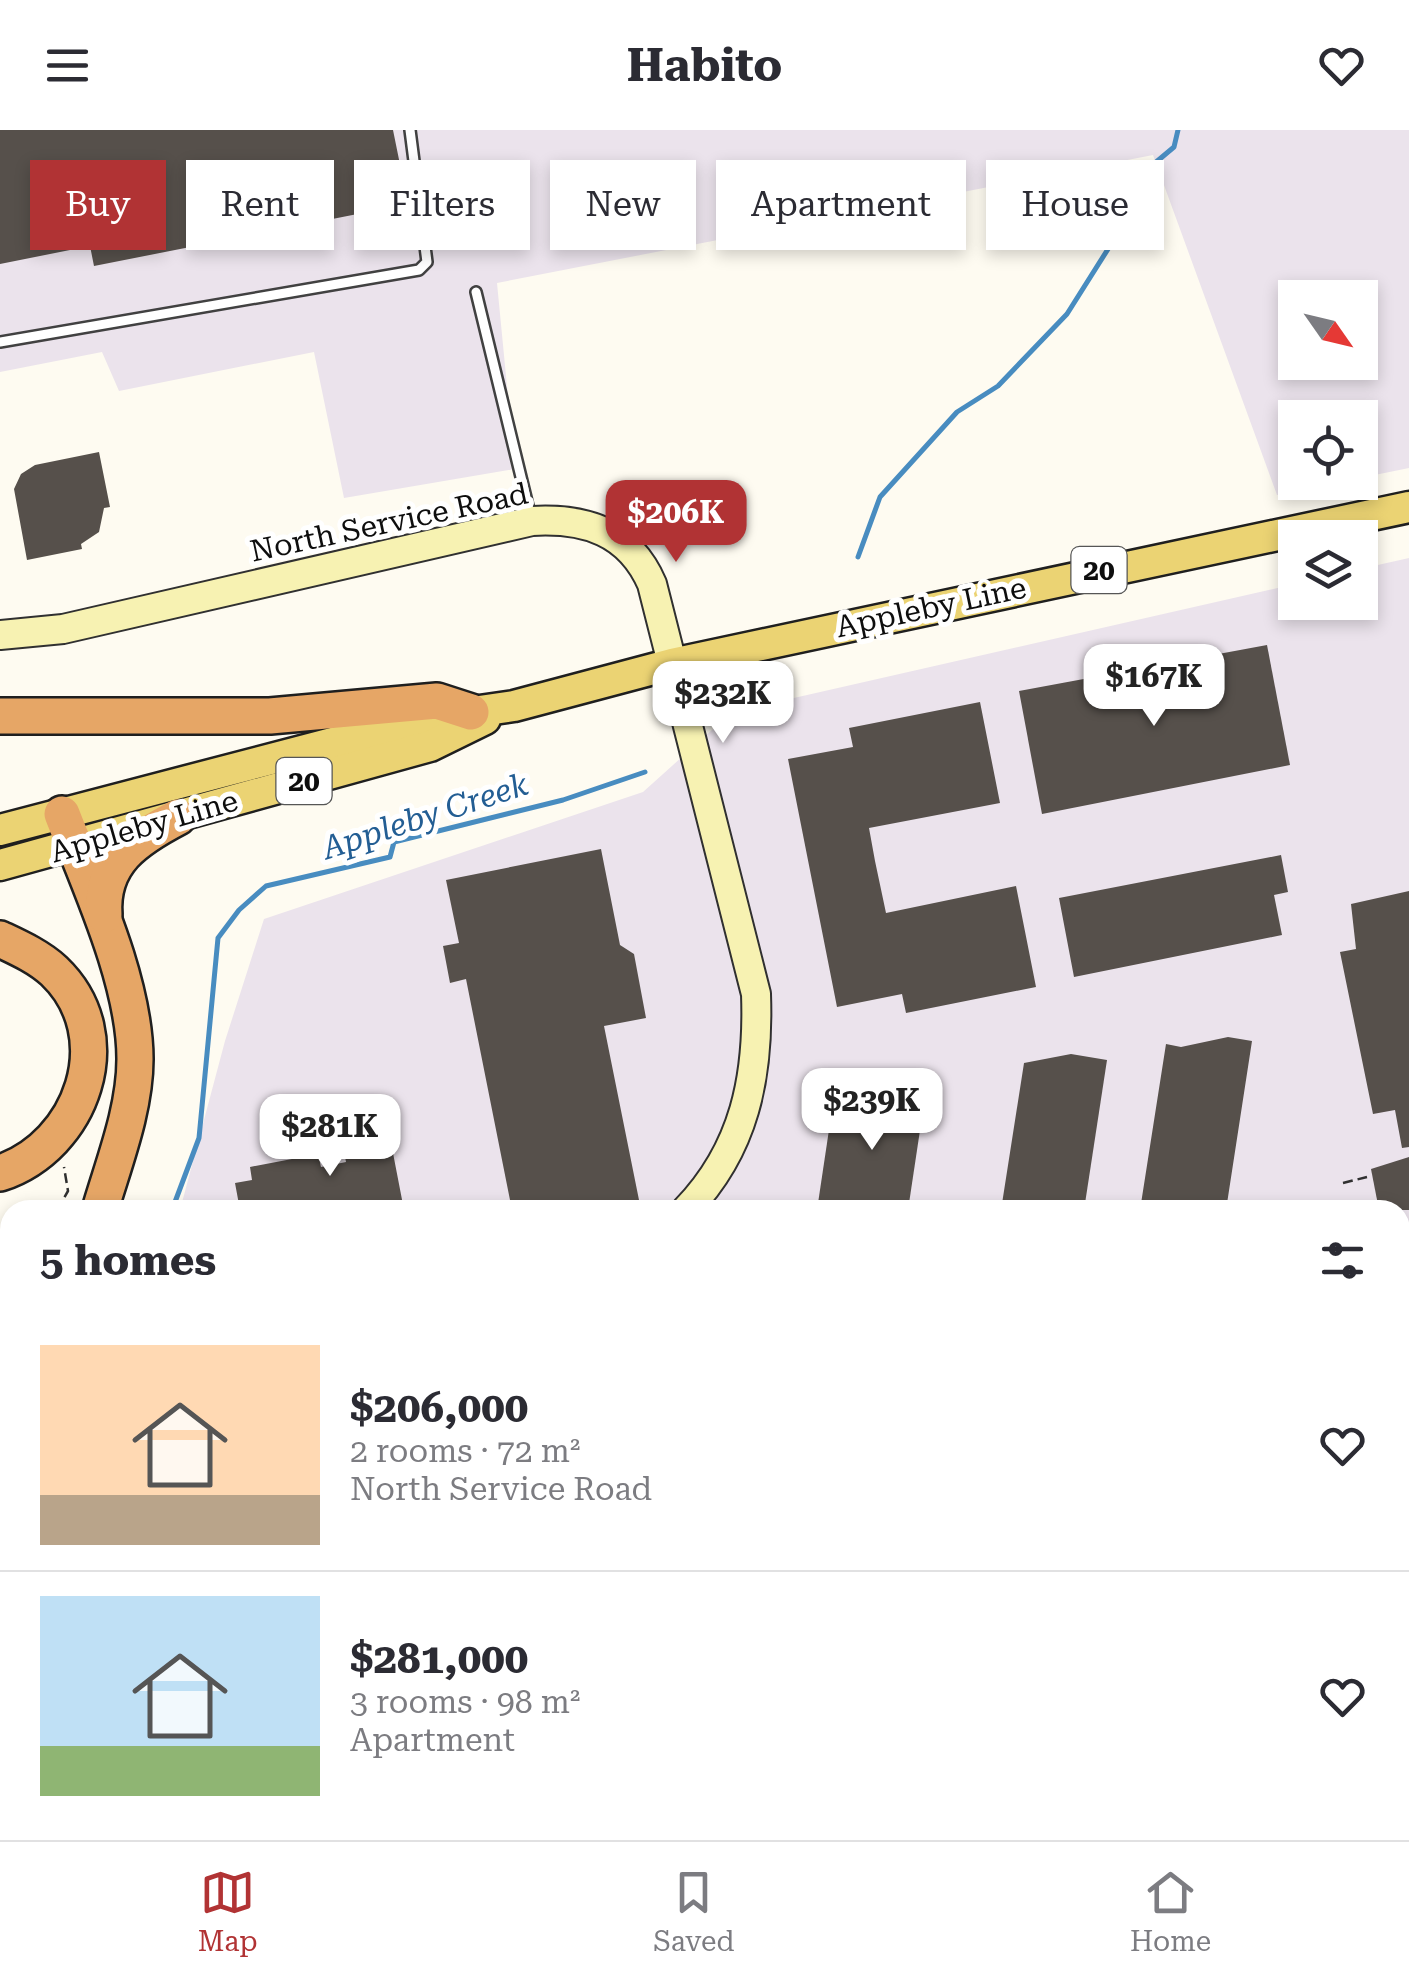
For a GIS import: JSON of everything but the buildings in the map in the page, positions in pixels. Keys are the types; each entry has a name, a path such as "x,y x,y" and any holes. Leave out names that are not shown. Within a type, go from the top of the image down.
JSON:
{"highway":[{"path":"0,716 270,716 437,701 472,712"},
{"path":"106,930 103,898 116,860 144,835 178,817"},
{"path":"69,830 106,930 132,1027 135,1059 125,1124 103,1200"},
{"path":"0,939 57,974 83,1024 88,1052 82,1097 73,1118 49,1146 0,1173"}],"main road":[{"name":"Appleby Line","path":"0,865 69,830 424,719 514,706 672,664 1409,507"},
{"name":"Appleby Line","path":"0,830 69,830 178,817 430,746 514,706"}],"street":[{"name":"North Service Road","path":"0,635 64,629 532,521 576,521 614,536 630,548 652,584 756,994 758,1048 743,1119 707,1188 696,1200"}],"lane":[{"path":"0,342 419,270 427,262 410,130"},
{"path":"476,292 532,521"}],"path":[{"path":"49,1146 68,1175 68,1191 63,1200"},
{"path":"1342,1182 1367,1177"}],"shaded area":[{"path":"0,130 1409,130 1409,468 1378,474 1378,400 1278,400 1277,495 1164,185 1164,160 1155,160 1153,155 1127,160 986,160 986,188 966,191 966,160 716,160 716,240 696,244 696,160 550,160 550,250 666,250 497,283 515,469 344,498 314,352 119,391 102,352 0,372"},
{"path":"1409,558 1409,1200 183,1200 225,1041 264,919 643,792 732,712 1278,588 1278,620 1378,620 1378,565"}],"waterway":[{"name":"Appleby Creek","path":"858,557 880,497 957,412 998,386 1067,314 1120,230 1149,168 1174,147 1178,130"},
{"name":"Appleby Creek","path":"176,1200 199,1138 218,938 239,910 266,886 390,857 394,842 563,800 645,772"}]}
